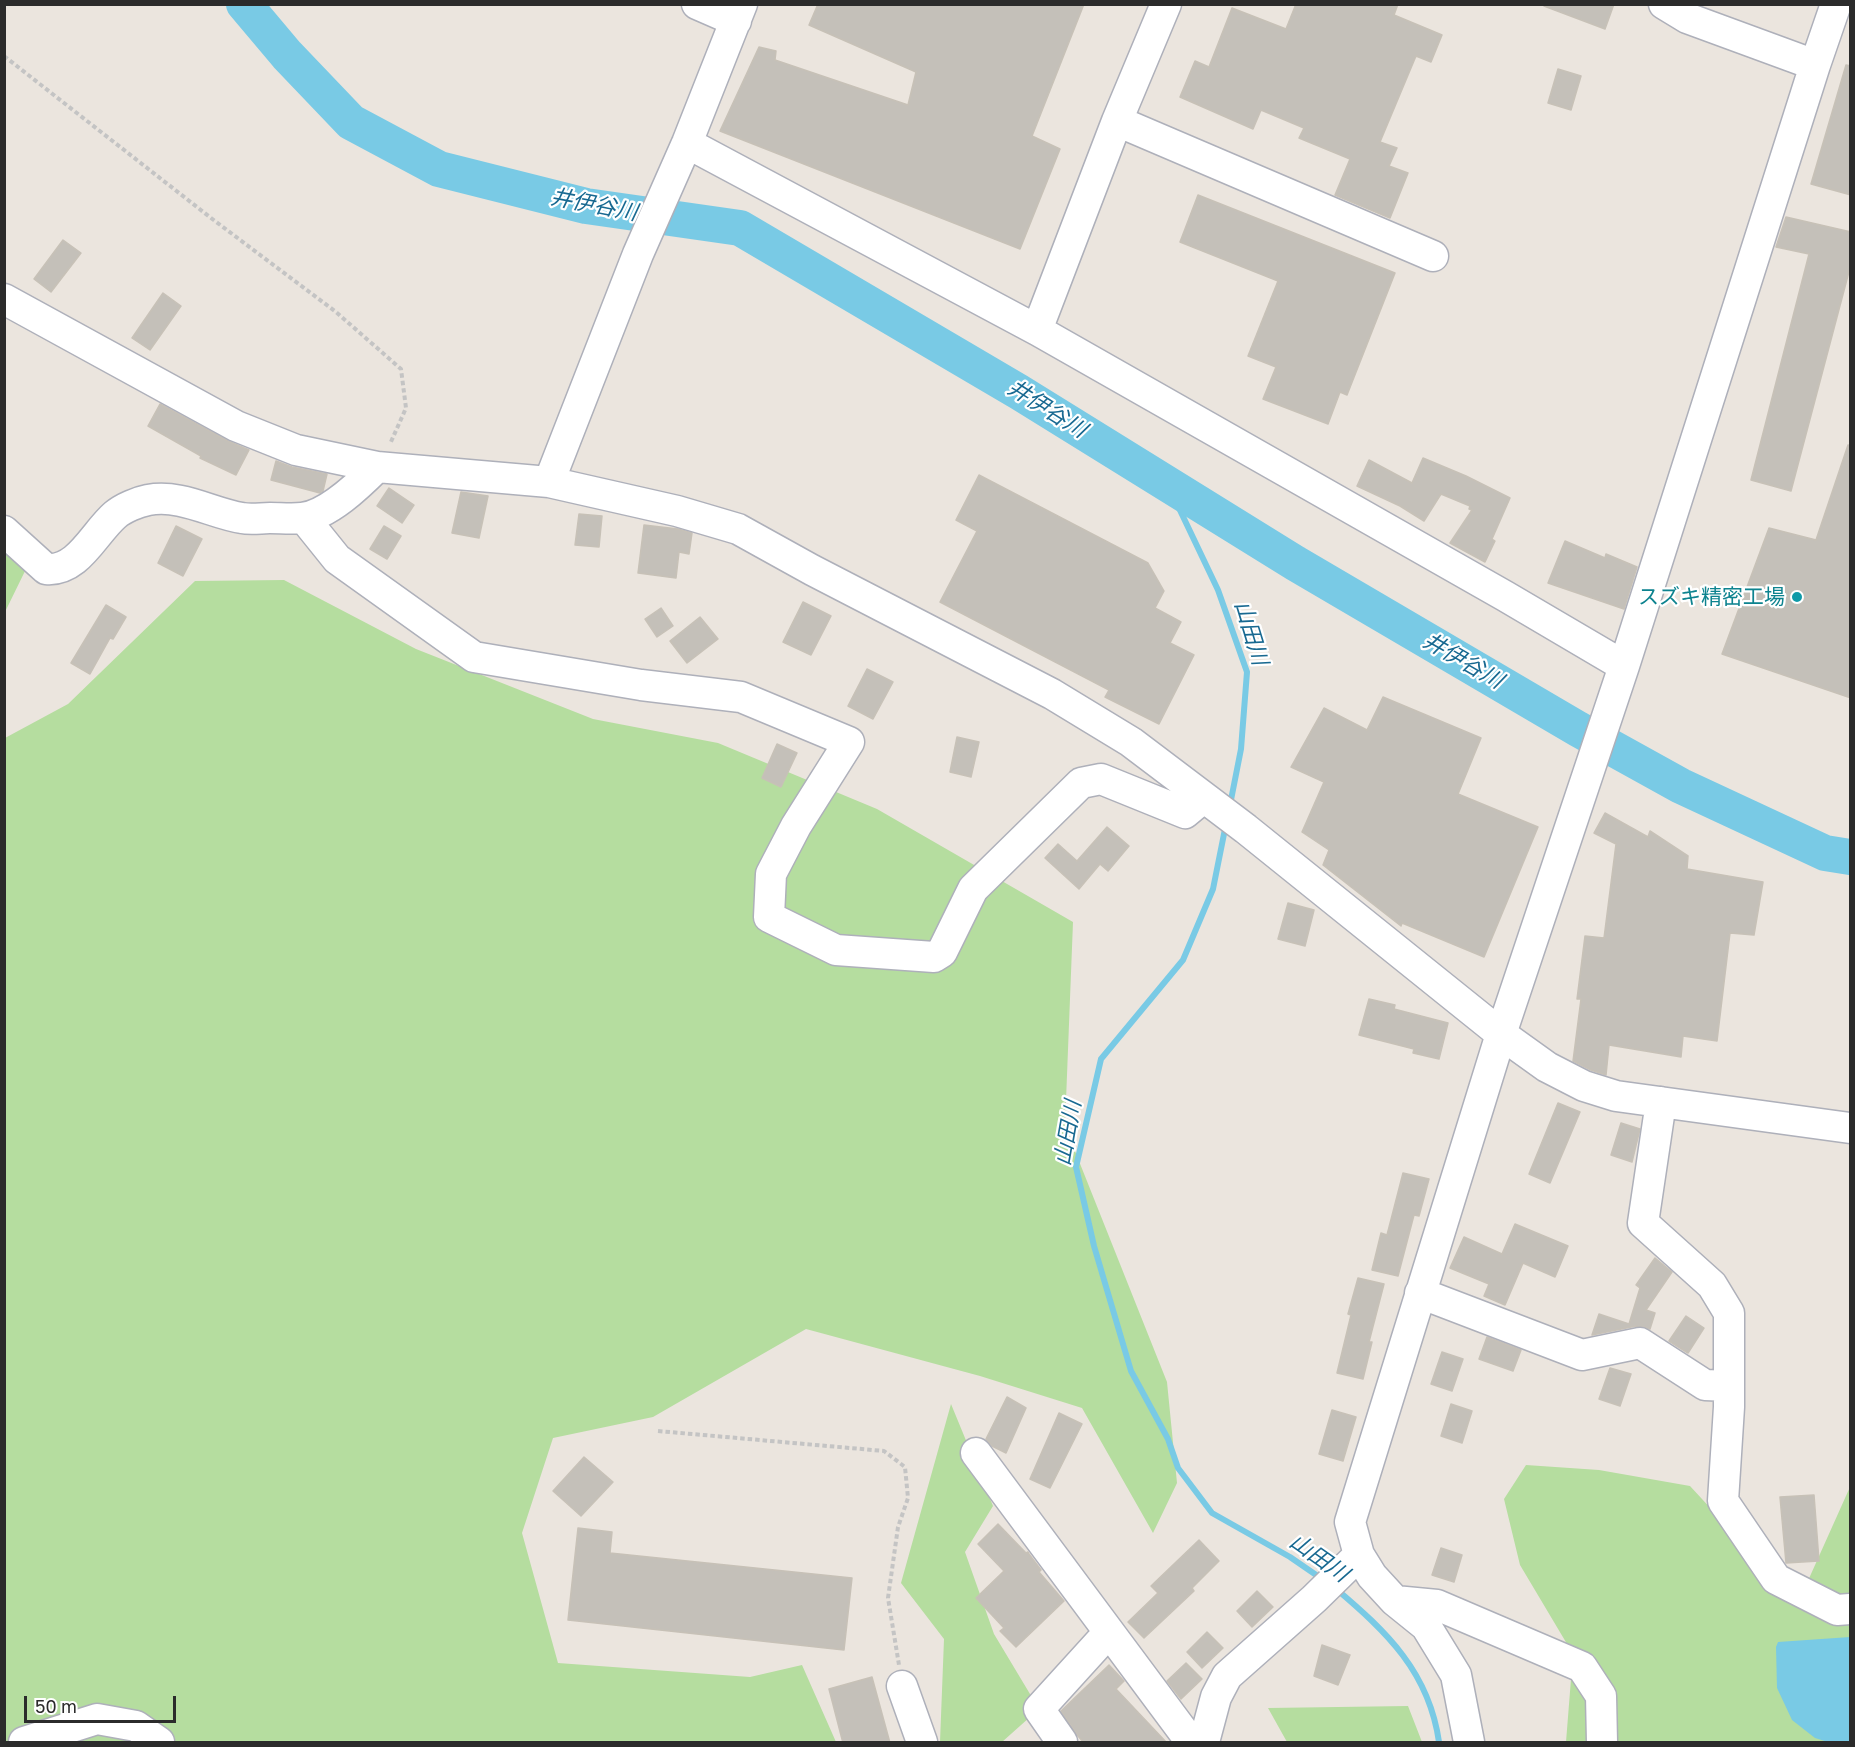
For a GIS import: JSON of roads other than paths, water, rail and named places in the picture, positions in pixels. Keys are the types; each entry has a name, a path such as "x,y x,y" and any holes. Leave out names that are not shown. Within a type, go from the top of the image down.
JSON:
{"street":[{"path":"549,482 638,254 683,152 739,13 696,4"},
{"path":"1037,330 1117,121 1166,4"},
{"path":"1664,4 1687,18 1815,64"},
{"path":"1469,1743 1456,1675 1425,1626 1353,1561 1350,1522 1501,1034 1619,679 1836,4"},
{"path":"1117,121 1433,256"},
{"path":"683,152 1037,330 1505,596 1619,679"},
{"path":"4,299 236,426 296,450 376,467 549,482 677,511 738,529 812,570 1052,694 1131,742 1246,829 1501,1034 1547,1068 1584,1086 1616,1096 1851,1128"},
{"path":"4,531 46,569 63,568 73,561 116,513 134,504 150,500 170,500 194,503 243,519 304,518 354,491 376,467"},
{"path":"304,518 337,559 474,657 641,685 741,697 849,742 796,826 771,874 769,917 836,950 934,957 942,952 973,889 1081,783 1101,779 1185,813 1208,802"},
{"path":"1661,1102 1643,1223 1712,1285 1729,1313 1729,1386 1723,1501 1776,1579 1837,1610 1851,1609"},
{"path":"1420,1293 1582,1355 1640,1343 1705,1385 1729,1386"},
{"path":"976,1453 1191,1743"},
{"path":"1204,1743 1216,1697 1227,1676 1353,1561"},
{"path":"1395,1601 1437,1605 1582,1667 1601,1696 1602,1743"},
{"path":"1062,1743 1039,1709 1109,1632"},
{"path":"902,1686 922,1743"},
{"path":"24,1743 97,1719 136,1726 159,1743"}],"water":[{"path":"1850,1637 1850,1742 1828,1742 1815,1738 1792,1720 1777,1688 1776,1647 1778,1642"}],"waterway":[{"name":"井伊谷川","path":"244,4 287,55 351,122 439,169 586,206 740,228 1019,392 1295,563 1578,729 1681,786 1825,853 1850,857"},
{"name":"山田川","path":"1168,485 1218,590 1247,672 1241,749 1230,805"},
{"name":"山田川","path":"1226,824 1213,889 1183,960 1101,1059 1076,1167 1094,1246 1131,1371 1168,1439 1178,1468 1212,1513 1290,1557 1322,1579"},
{"name":"山田川","path":"1335,1588 1372,1621 1403,1655 1426,1695 1434,1717 1439,1742"}],"place":[{"name":"スズキ精密工場","path":"1797,597"}]}
